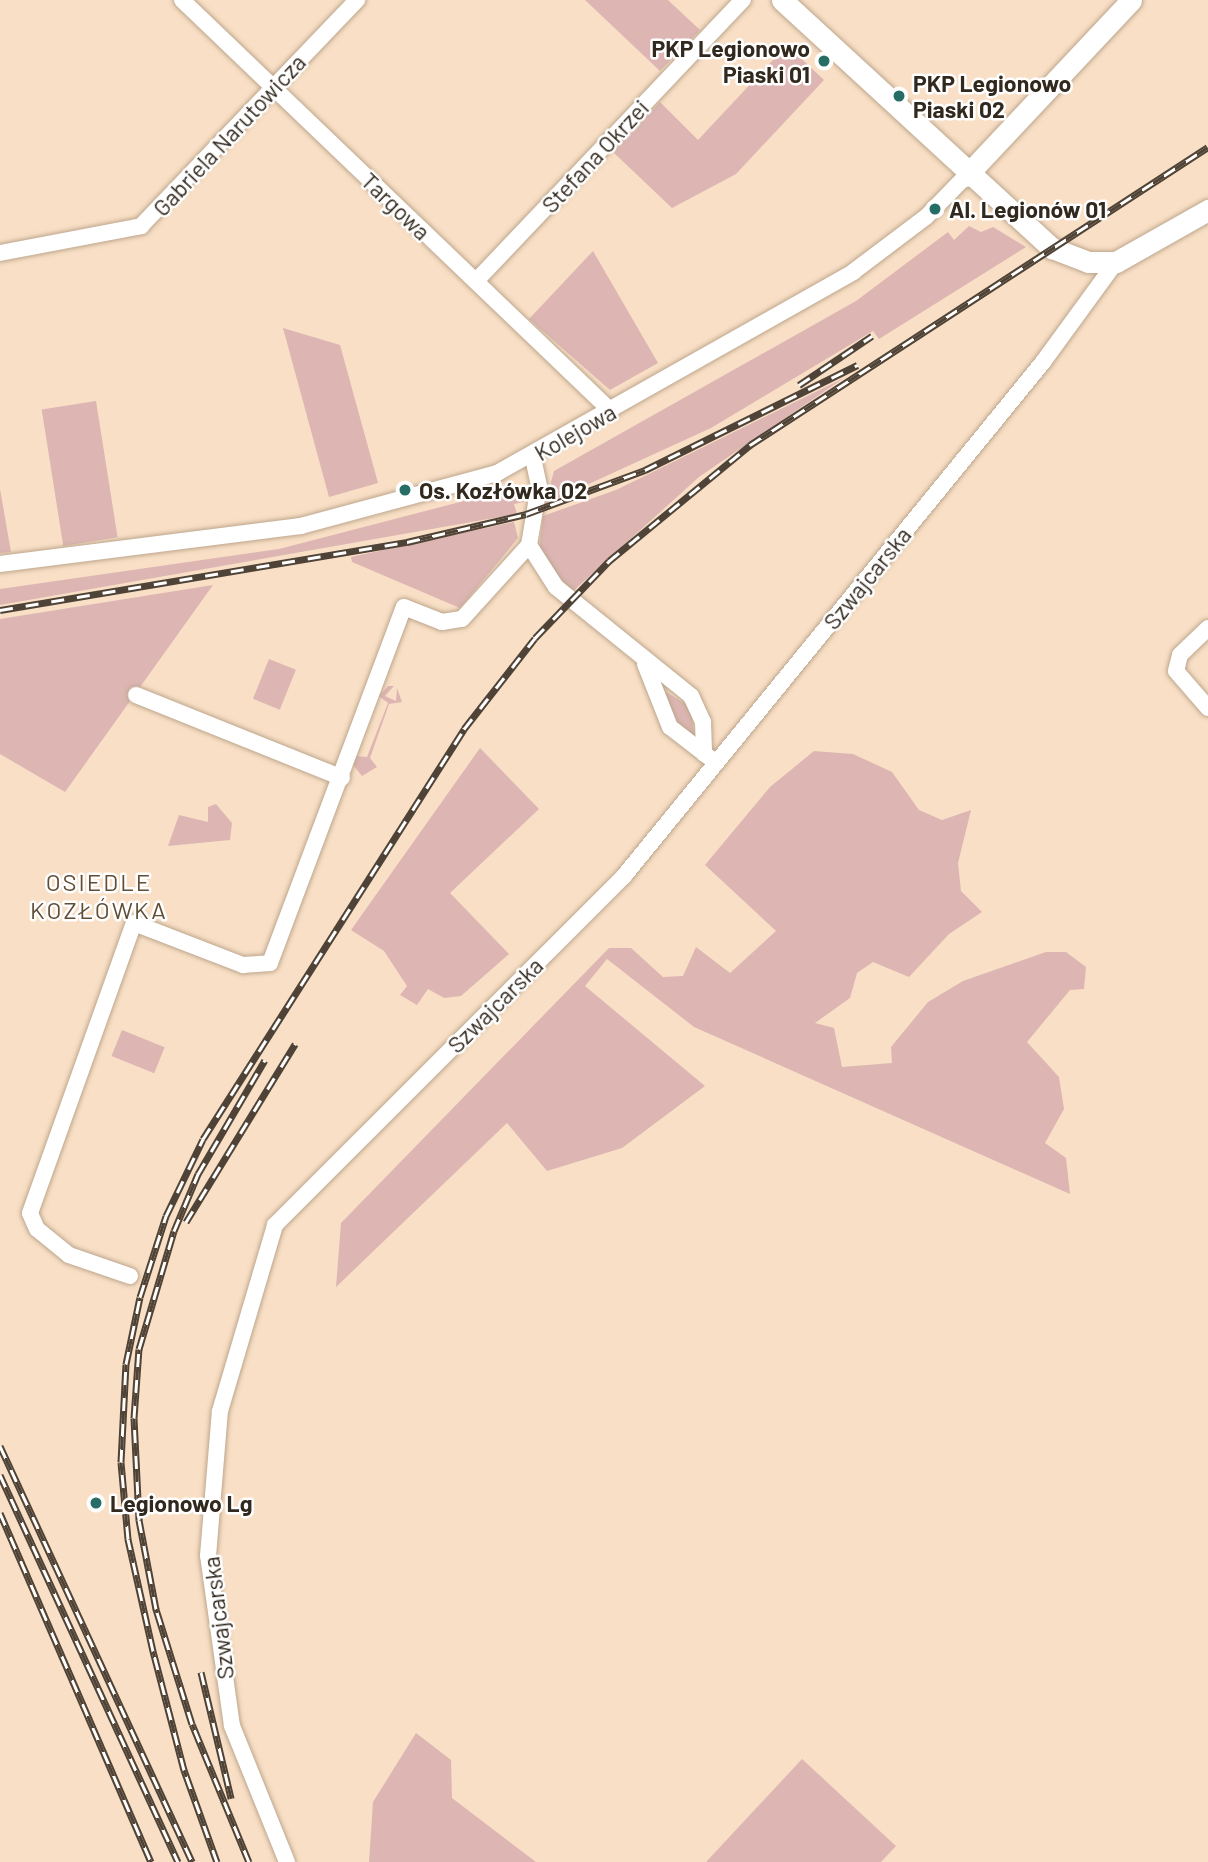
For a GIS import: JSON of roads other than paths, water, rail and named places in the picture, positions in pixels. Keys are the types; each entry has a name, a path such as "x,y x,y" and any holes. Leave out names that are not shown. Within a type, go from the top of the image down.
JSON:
{"street":[{"name":"Targowa","path":"181,0 611,411"},
{"name":"Gabriela Narutowicza","path":"0,253 141,226 357,0"},
{"name":"Stefana Okrzei","path":"476,281 743,0"},
{"path":"782,0 966,176 1052,248 1088,262 1116,262 1208,210"},
{"path":"966,176 1131,0"},
{"name":"Kolejowa","path":"0,564 301,526 409,500 533,457 853,272 917,225 966,176"},
{"name":"Szwajcarska","path":"287,1862 232,1726 208,1556 220,1410 264,1248 294,1203 624,876 711,758 1043,362 1116,262"},
{"path":"130,1276 69,1255 37,1229 30,1213 134,923 243,965 267,965 342,778 404,607 442,622 462,620 528,545 539,486 533,457"},
{"path":"528,545 556,587 645,664 698,705 711,758"},
{"path":"1208,628 1180,655 1176,671 1208,708"},
{"path":"645,664 670,727 711,758"},
{"path":"136,695 342,778"}],"railway":[{"path":"217,1862 184,1770 153,1651 128,1539 121,1462 126,1364 140,1297 166,1216 203,1139 464,729 535,638 609,561 750,445 1208,147"},
{"path":"799,385 872,336"},
{"path":"0,610 407,542 526,514 645,470 857,365"},
{"path":"186,1222 295,1044"},
{"path":"249,1862 192,1724 156,1609 139,1520 134,1418 139,1349 174,1231 198,1174 265,1060"},
{"path":"0,1446 192,1862"},
{"path":"0,1475 178,1862"},
{"path":"0,1513 151,1862"},
{"path":"201,1672 231,1798"}],"place":[{"name":"PKP Legionowo Piaski 01","path":"824,61"},
{"name":"PKP Legionowo Piaski 02","path":"899,96"},
{"name":"Al. Legionów 01","path":"935,209"},
{"name":"Os. Kozłówka 02","path":"405,490"},
{"name":"Legionowo Lg","path":"96,1503"}],"district":[{"name":"OSIEDLE KOZŁÓWKA","path":"99,896"}]}
